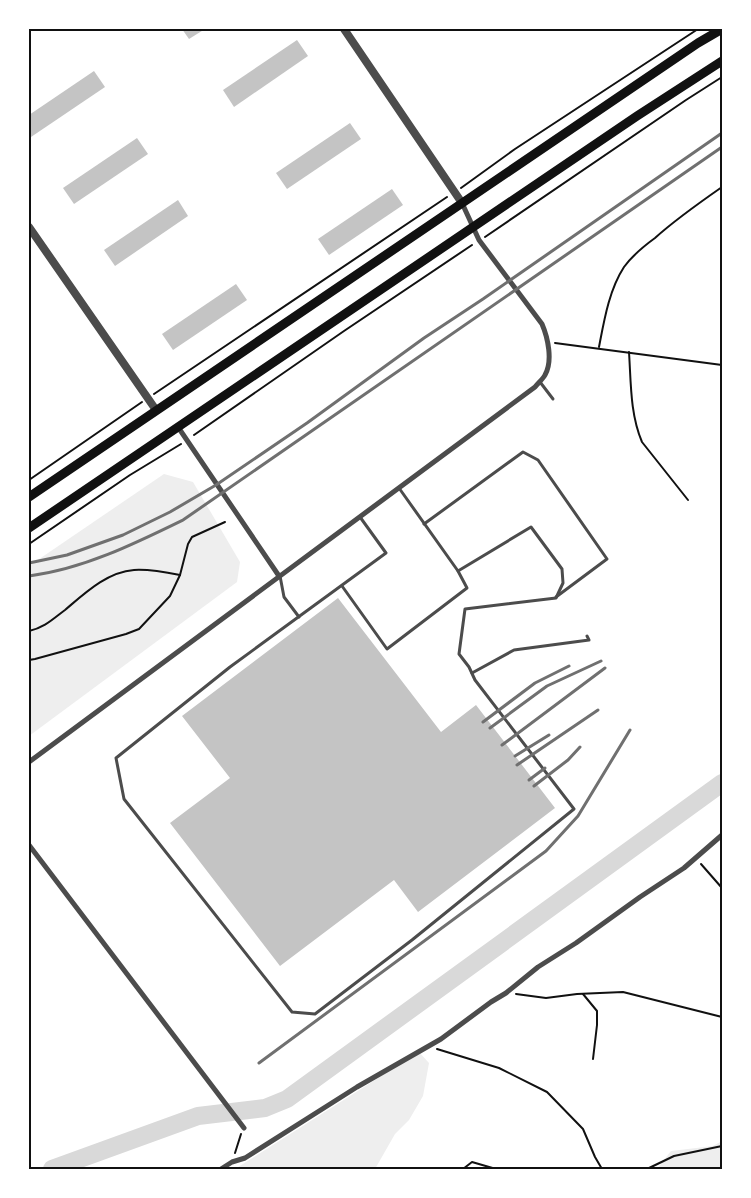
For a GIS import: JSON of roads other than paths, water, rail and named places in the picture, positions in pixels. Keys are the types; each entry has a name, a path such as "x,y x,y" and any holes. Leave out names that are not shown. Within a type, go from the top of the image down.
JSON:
{"main road":[{"path":"29,497 698,43 722,30"},
{"path":"29,528 637,116 722,61"}],"street":[{"path":"29,762 535,387 546,374 549,361 548,342 542,324 480,240 462,204 344,29"},
{"path":"29,227 156,410"},
{"path":"178,427 280,576"},
{"path":"221,1169 232,1162 245,1158 357,1087 441,1039 506,993 538,967 684,868 722,835"},
{"path":"29,845 244,1128"}],"lane":[{"path":"540,382 553,399"},
{"path":"360,517 386,554 230,667 116,758 124,799 292,1012 315,1014 412,940 574,809 475,680 459,654 465,609 556,598 607,559 538,460 523,452 424,524"},
{"path":"342,586 387,649 467,588 458,571 399,488"},
{"path":"458,571 531,527 562,569 563,582 556,598"},
{"path":"280,576 284,597 299,617"},
{"path":"472,673 514,650 589,640 587,636"}],"waterway":[{"path":"52,1169 198,1116 265,1108 287,1099 722,783"}],"railway":[{"path":"29,563 67,555 123,535 170,512 216,485 307,423 424,338 722,133"},
{"path":"29,576 49,573 89,562 183,520 722,147"},
{"path":"490,728 547,686 601,661"},
{"path":"483,722 535,683 569,666"},
{"path":"502,745 605,668"},
{"path":"517,765 598,710"},
{"path":"259,1063 546,851 578,816 630,730"},
{"path":"515,756 549,735"},
{"path":"534,786 568,760 580,747"},
{"path":"529,780 545,768"}]}
